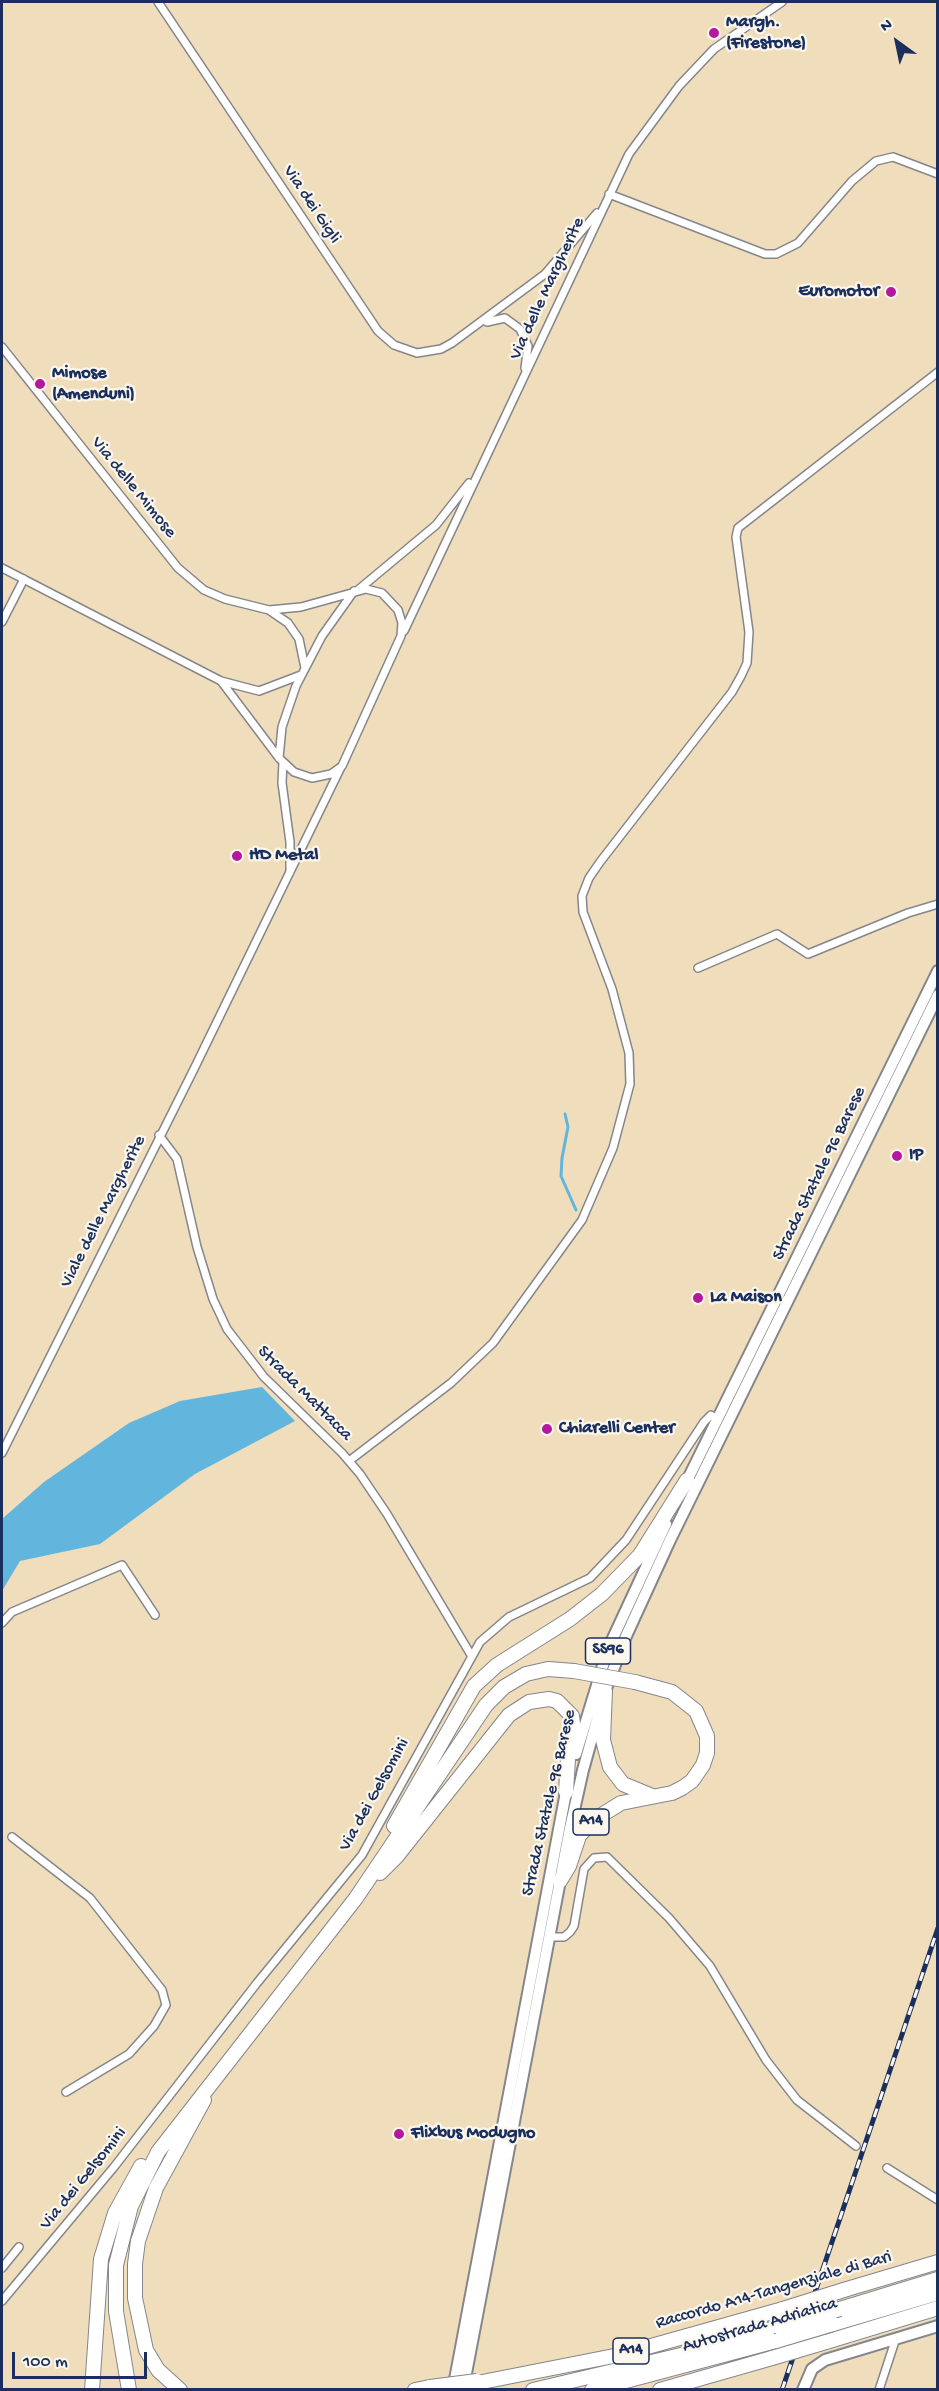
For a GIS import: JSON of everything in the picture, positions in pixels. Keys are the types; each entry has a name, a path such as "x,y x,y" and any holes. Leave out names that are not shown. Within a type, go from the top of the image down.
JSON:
{"highway":[{"path":"374,1872 388,1835 474,1686 497,1665 570,1619 602,1594 640,1556 687,1480"},
{"path":"92,2390 101,2259 108,2232 124,2192 138,2169 170,2133 356,1898 421,1799 493,1697 514,1680 532,1672 558,1669 635,1682 664,1690 688,1702 701,1719 707,1736 707,1753 703,1765 692,1781 672,1793 652,1796 623,1784 610,1767 603,1740 605,1691"},
{"path":"356,1898 397,1856 505,1720 529,1702 549,1698 557,1701 572,1716 574,1732 568,1759 566,1792"},
{"name":"A14","path":"560,1881 569,1866 579,1836 592,1821 621,1803 652,1796"},
{"path":"180,2390 158,2370 146,2350 135,2298 135,2265 138,2241 156,2188 200,2109 214,2077"},
{"path":"129,2390 116,2311 116,2265 131,2206 148,2169 170,2133"},
{"name":"Raccordo A14-Tangenziale di Bari","path":"415,2390 515,2376 619,2355 938,2262"},
{"name":"Autostrada Adriatica","path":"592,2390 777,2334 840,2308 938,2279"},
{"name":"Autostrada Adriatica","path":"533,2390 681,2355 833,2324 938,2293"},
{"path":"660,2390 938,2308"}],"main road":[{"name":"Strada Statale 96 Barese","path":"453,2390 566,1792 584,1724 609,1649 626,1606 687,1480 938,971"},
{"name":"Strada Statale 96 Barese","path":"463,2390 560,1881 583,1770 605,1691 646,1590 938,995"},
{"path":"803,2390 807,2377 818,2363 938,2326"}],"street":[{"name":"Via dei Gigli","path":"158,2 383,337 405,350 431,352 441,349 476,327 544,274 605,203"},
{"name":"Via delle Margherite","path":"235,984 342,765 480,466 629,154 680,86 714,49 782,2"},
{"path":"609,194 755,250 776,254 798,243 852,181 884,157 893,157 938,174"},
{"name":"Via dei Gigli","path":"476,327 494,319 505,318 513,322 528,346 525,374"},
{"name":"Via delle Mimose","path":"2,347 178,568 204,590 225,599 269,610"},
{"path":"349,1461 451,1383 493,1343 582,1220 609,1157 624,1114 630,1084 629,1053 612,989 583,912 582,896 589,878 600,862 732,692 747,663 749,632 736,537 738,528 938,372"},
{"path":"290,874 290,842 282,783 282,727 303,671 322,636 356,590 436,525 480,466"},
{"path":"2,568 221,681 259,691 303,671"},
{"path":"2,622 24,579"},
{"path":"269,610 301,607 366,589 382,593 398,610 402,623 401,636"},
{"path":"269,610 288,623 299,639 303,671"},
{"path":"221,681 281,760 294,772 312,778 331,774 342,765"},
{"path":"698,968 777,934 808,954 908,913 938,904"},
{"name":"Viale delle Margherite","path":"2,1453 235,984"},
{"name":"Strada Mattacca","path":"159,1135 177,1159 197,1247 213,1299 227,1329 242,1352 264,1377 349,1461 387,1514 471,1655"},
{"name":"Via dei Gelsomini","path":"2,2301 114,2167 257,1983 362,1855 471,1655 492,1629 509,1617 591,1578 626,1540 704,1422 711,1415 718,1419"},
{"path":"2,1623 12,1612 122,1565 155,1615"},
{"path":"12,1837 90,1898 162,1990 166,2005 154,2026 129,2054 66,2092"},
{"path":"549,1937 564,1937 574,1926 584,1869 594,1858 607,1857 669,1918 710,1966 766,2060 790,2093 810,2113 856,2146"},
{"path":"887,2168 938,2200"},
{"path":"2,2268 20,2247"},
{"path":"879,2390 896,2338"}],"water":[{"path":"262,1387 295,1421 195,1474 100,1544 20,1561 2,1591 2,1519 44,1482 129,1423 180,1401"}],"waterway":[{"path":"565,1114 568,1127 561,1176 576,1210"}],"railway":[{"path":"782,2390 938,1928"}],"place":[{"name":"Margh. (Firestone)","path":"714,33"},
{"name":"Euromotor","path":"891,292"},
{"name":"Mimose (Amenduni)","path":"40,384"},
{"name":"HD Metal","path":"237,856"},
{"name":"IP","path":"897,1156"},
{"name":"La Maison","path":"698,1298"},
{"name":"Chiarelli Center","path":"547,1429"},
{"name":"Flixbus Modugno","path":"399,2134"}]}
